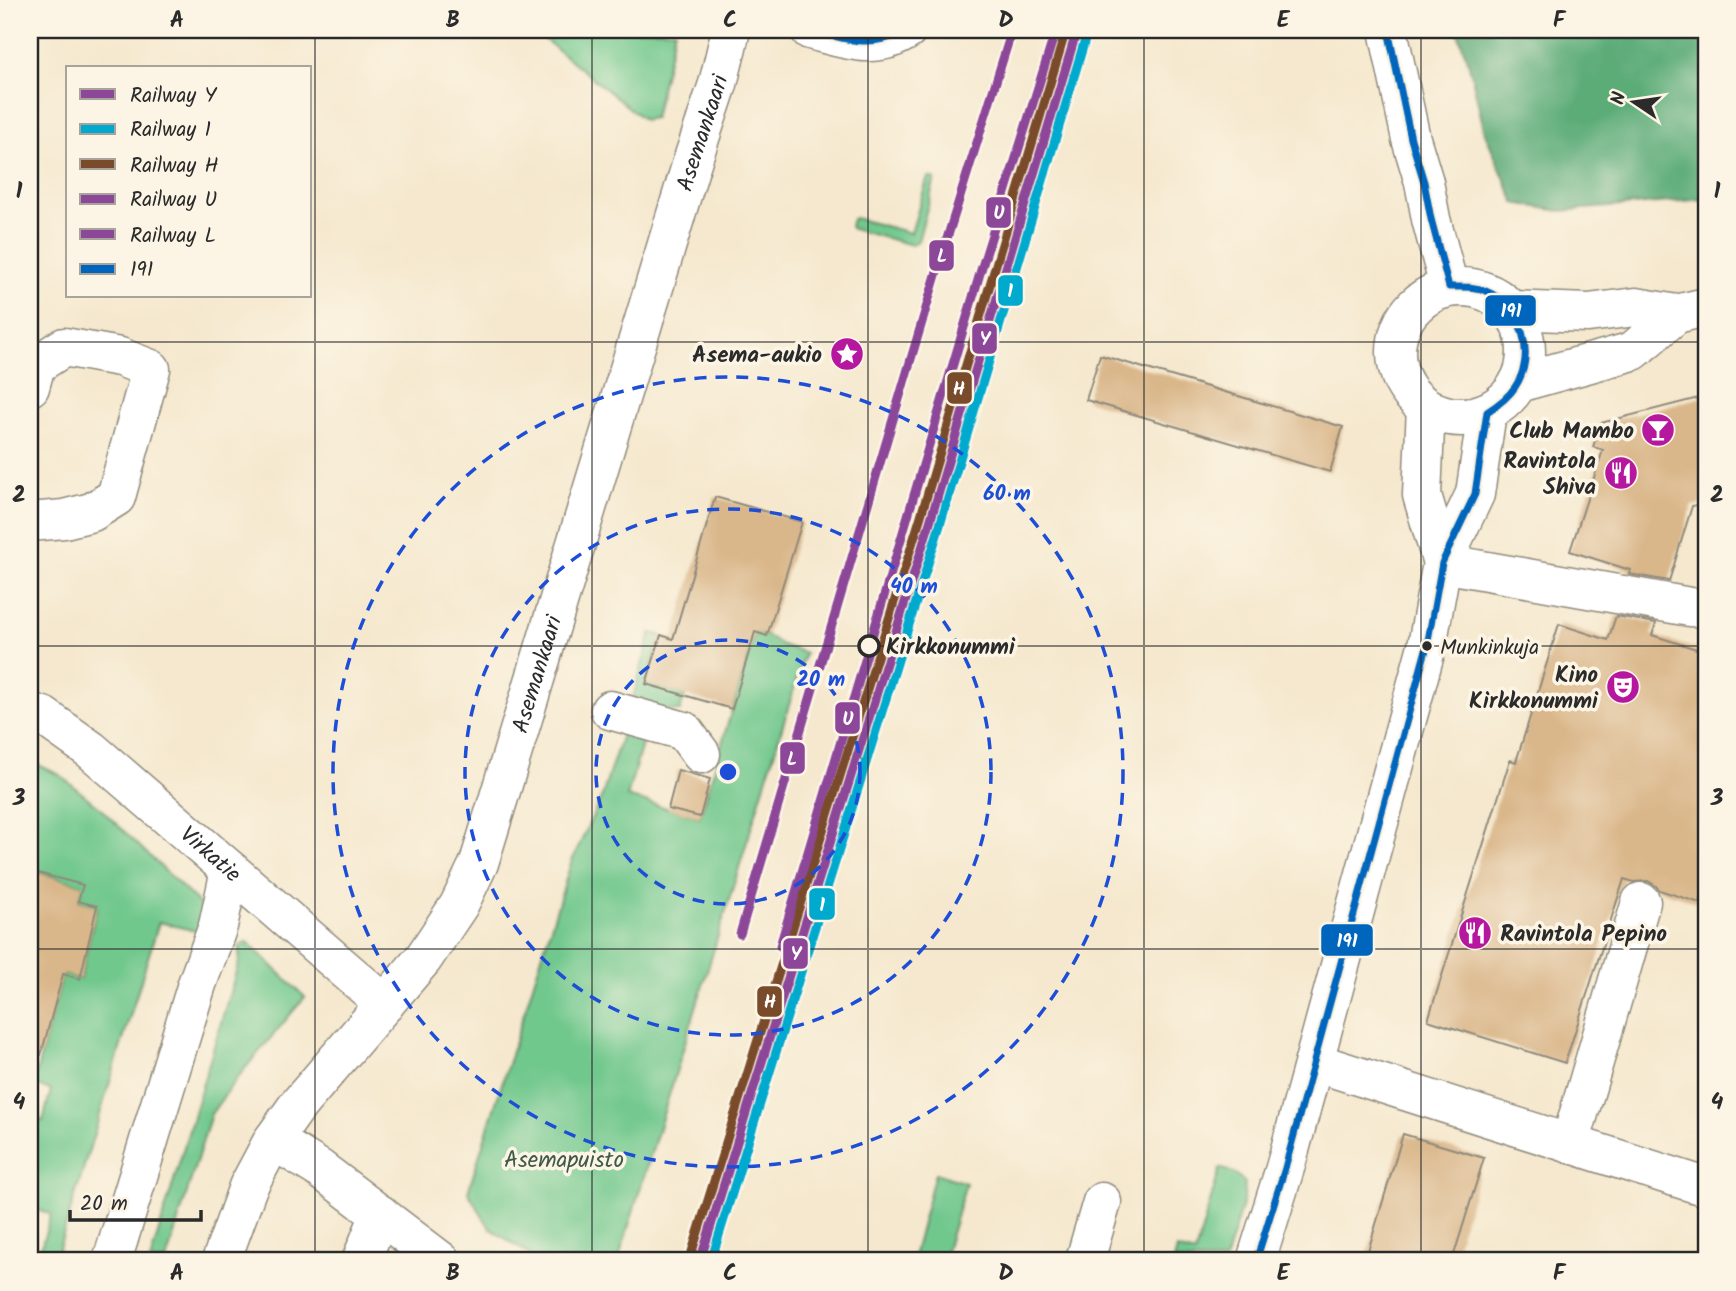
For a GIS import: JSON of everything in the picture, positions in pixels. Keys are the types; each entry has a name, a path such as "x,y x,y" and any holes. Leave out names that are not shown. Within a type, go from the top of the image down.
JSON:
{"street":[{"name":"Asemankaari","path":"221,1261 248,1187 273,1140 298,1105 423,959 459,905 479,863 718,84 731,30"},
{"path":"810,30 859,42 879,43 908,30"},
{"path":"1388,30 1411,139 1449,287"},
{"path":"1449,287 1472,287 1494,295 1512,310 1522,327 1526,345 1525,365 1518,383 1505,400 1487,412 1456,417 1426,407 1412,395 1401,378 1396,359 1400,327 1420,301 1449,287"},
{"path":"1512,310 1588,313 1636,307 1691,310"},
{"path":"1518,383 1633,351 1691,310"},
{"path":"30,522 64,519 92,512 116,497 151,369 120,357 64,347 33,376"},
{"path":"1426,407 1422,495 1442,563"},
{"path":"1256,1261 1285,1168 1427,646 1442,563 1475,494 1487,412"},
{"path":"1442,563 1706,608"},
{"path":"610,710 684,732 701,754"},
{"name":"Virkatie","path":"30,712 43,716 91,750 384,1004"},
{"path":"112,1261 197,984 218,926 230,870"},
{"path":"1570,1144 1641,902"},
{"path":"1314,1062 1706,1187"},
{"path":"273,1140 320,1168 442,1261"},
{"path":"1085,1260 1102,1202"},
{"path":"361,1261 380,1214"}],"green space":[{"path":"533,30 675,30 654,118 644,120"},
{"path":"1457,30 1706,30 1706,199 1559,211 1515,203 1485,133 1469,65"},
{"path":"928,177 935,179 918,241 912,245 852,229 850,226 855,218 911,233"},
{"name":"Asemapuisto","path":"755,632 805,653 618,1261 539,1261 490,1228 468,1192 571,863 602,796 625,725 644,737 627,797 700,817"},
{"path":"651,633 661,635 646,683 685,695 680,711 630,708"},
{"path":"30,761 60,775 100,808 215,919 204,933 159,922 55,1261 37,1261 51,1214 30,1208 30,1118 43,1121 51,1090 33,1085 63,974 80,979 97,907 78,901 82,885 30,870"},
{"path":"247,942 305,997 237,1078 211,1114 166,1261 150,1261 239,962 239,946"},
{"path":"1220,1168 1236,1174 1245,1183 1244,1198 1225,1261 1174,1261 1177,1249 1195,1254"},
{"path":"935,1173 966,1183 943,1261 912,1261"}],"building":[{"path":"1100,355 1343,427 1330,472 1086,400"},
{"path":"1706,396 1706,503 1692,506 1669,581 1629,574 1630,570 1570,551 1603,450 1593,447 1601,423"},
{"path":"715,497 802,522 767,636 755,632 732,709 646,684 661,635 673,639"},
{"path":"1616,616 1656,623 1652,635 1706,652 1706,882 1700,903 1659,890 1648,881 1634,882 1624,879 1565,1063 1428,1020 1510,760 1516,762 1559,624 1608,640"},
{"path":"678,770 710,779 700,817 668,809"},
{"path":"30,871 83,885 78,901 97,906 80,979 63,974 41,1055 30,1054"},
{"path":"1403,1134 1484,1158 1452,1261 1365,1261"}],"rail line":[{"name":"L","path":"740,934 941,258 1012,30"},
{"name":"H","path":"690,1258 920,519 1066,30"},
{"name":"Y","path":"700,1261 930,522 1077,30"},
{"name":"1","path":"711,1261 940,525 1087,33"},
{"name":"U","path":"780,946 981,270 1054,36"}],"transit line":[{"name":"191","path":"810,30 859,41 883,39 908,30"},
{"name":"191","path":"1256,1261 1285,1168 1427,646 1442,563 1475,494 1487,412 1512,391 1522,374 1525,361 1522,333 1509,308 1481,289 1449,287 1411,139 1388,30"}],"place":[{"name":"Asema-aukio","path":"847,354"},
{"name":"Club Mambo","path":"1658,430"},
{"name":"Ravintola Shiva","path":"1621,473"},
{"name":"Kirkkonummi","path":"869,646"},
{"name":"Munkinkuja","path":"1427,646"},
{"name":"Kino Kirkkonummi","path":"1623,687"},
{"name":"Ravintola Pepino","path":"1475,933"}]}
